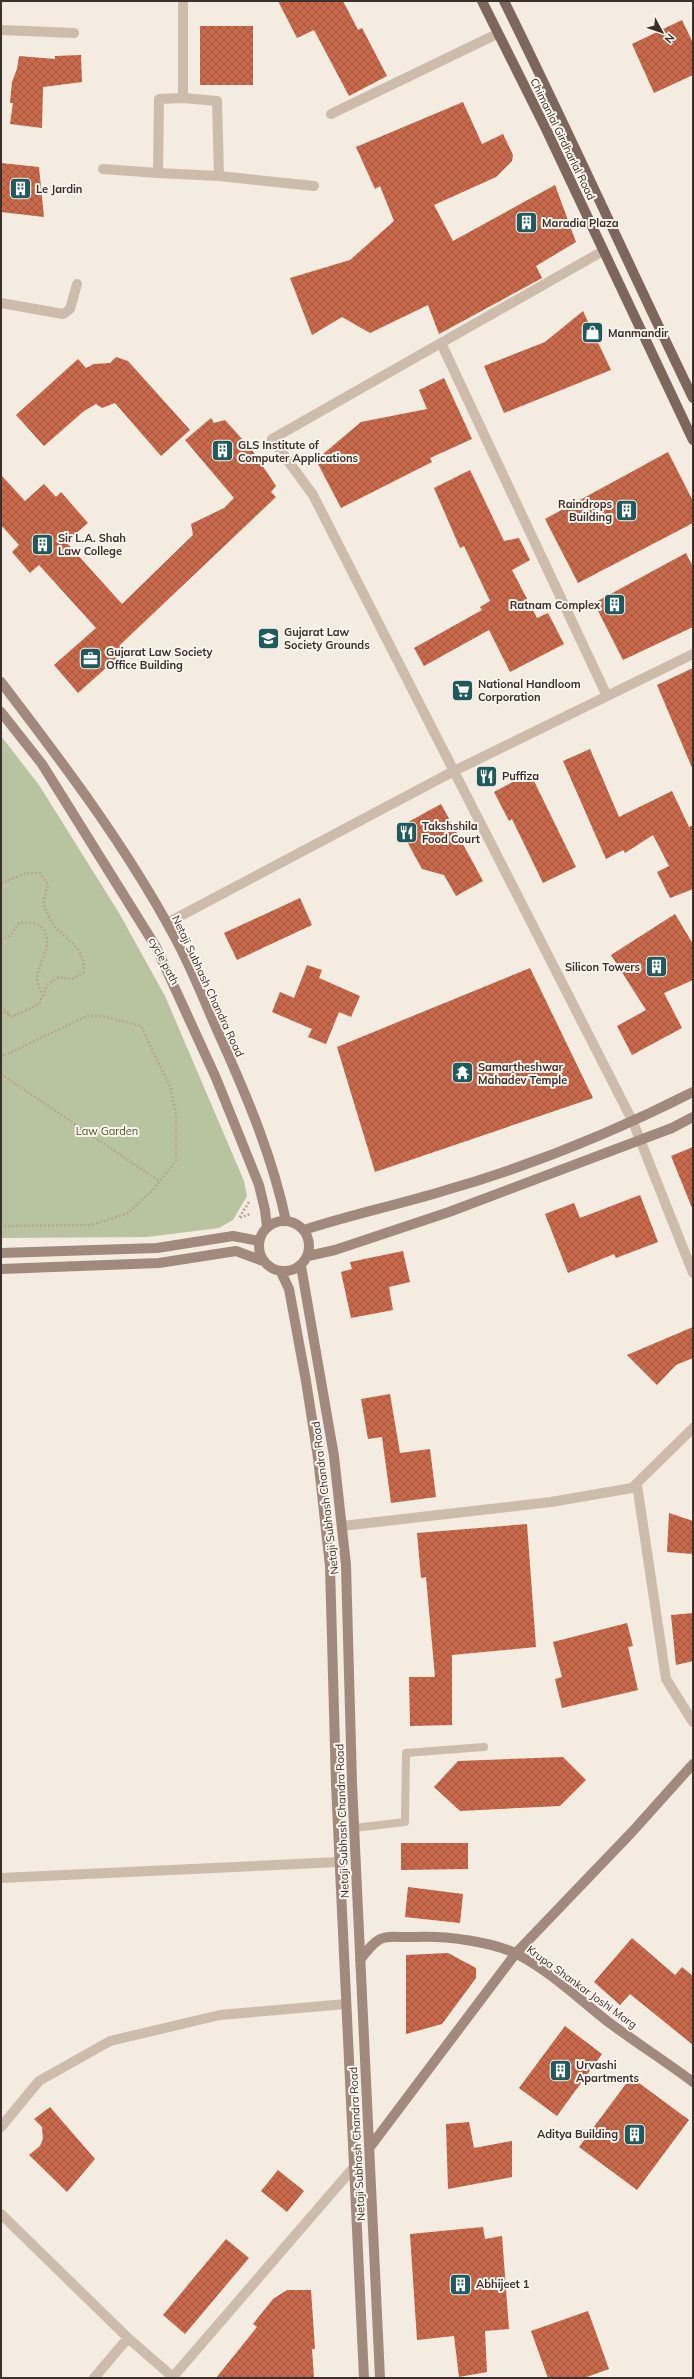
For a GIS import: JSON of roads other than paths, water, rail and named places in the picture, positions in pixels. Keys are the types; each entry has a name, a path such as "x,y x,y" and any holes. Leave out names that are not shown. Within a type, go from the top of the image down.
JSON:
{"main road":[{"name":"Chimanlal Girdharlal Road","path":"482,1 497,34 546,129 693,440"},
{"name":"Chimanlal Girdharlal Road","path":"504,1 564,121 624,254 693,398"},
{"name":"Netaji Subhash Chandra Road","path":"1,682 65,766 127,857 167,923 233,1067 277,1178 286,1221"},
{"path":"1,712 42,764 156,947 216,1078 260,1186 266,1210 266,1227 259,1241 260,1255 263,1261 268,1266 281,1272 295,1270 301,1266 308,1256 309,1242 304,1230 299,1226 286,1221 266,1227"},
{"path":"304,1230 349,1215 443,1191 530,1163 633,1122 693,1092"},
{"path":"308,1256 335,1250 448,1212 639,1141 672,1128 693,1117"},
{"path":"1,1254 157,1248 233,1236 259,1241"},
{"path":"1,1269 159,1263 236,1251 263,1261"},
{"name":"Netaji Subhash Chandra Road","path":"301,1266 323,1386 346,1565 354,1828 380,2378"},
{"name":"Netaji Subhash Chandra Road","path":"281,1272 289,1289 306,1381 318,1458 330,1566 339,1862 364,2378"},
{"path":"370,2147 516,1953 632,1832 693,1764"},
{"name":"Krupa Shankar Joshi Marg","path":"360,1960 372,1944 388,1935 441,1936 479,1943 516,1953 538,1967 613,2026 693,2082"}],"street":[{"path":"183,1 184,98"},
{"path":"1,30 74,33"},
{"path":"331,114 497,34"},
{"path":"158,173 159,99 184,98 217,101 219,176"},
{"path":"103,169 219,176 314,186"},
{"path":"603,251 272,439 313,495 633,1122 639,1141 693,1273"},
{"path":"1,303 63,314 70,308 77,284"},
{"path":"442,343 607,696"},
{"path":"167,923 454,771 693,654"},
{"path":"342,1526 551,1502 622,1491 637,1485 693,1428"},
{"path":"637,1485 666,1679 693,1722"},
{"path":"1,1878 339,1862"},
{"path":"1,2127 39,2081 110,2041 220,2015 346,2004"},
{"path":"1,2214 128,2338 173,2378 354,2167"},
{"path":"94,2378 128,2338"}],"lane":[{"path":"354,1828 405,1822 406,1753 484,1747"}],"place":[{"name":"Le Jardin","path":"21,189"},
{"name":"Maradia Plaza","path":"527,223"},
{"name":"Manmandir","path":"592,333"},
{"name":"GLS Institute of Computer Applications","path":"223,451"},
{"name":"Raindrops Building","path":"627,510"},
{"name":"Sir L.A. Shah Law College","path":"43,544"},
{"name":"Ratnam Complex","path":"615,605"},
{"name":"Gujarat Law Society Grounds","path":"269,638"},
{"name":"Gujarat Law Society Office Building","path":"90,658"},
{"name":"National Handloom Corporation","path":"463,690"},
{"name":"Puffiza","path":"486,776"},
{"name":"Takshshila Food Court","path":"406,832"},
{"name":"Silicon Towers","path":"656,967"},
{"name":"Samartheshwar Mahadev Temple","path":"463,1073"},
{"name":"Urvashi Apartments","path":"561,2071"},
{"name":"Aditya Building","path":"634,2134"},
{"name":"Abhijeet 1","path":"460,2284"}],"park label":[{"name":"Law Garden","path":"107,1131"}]}
